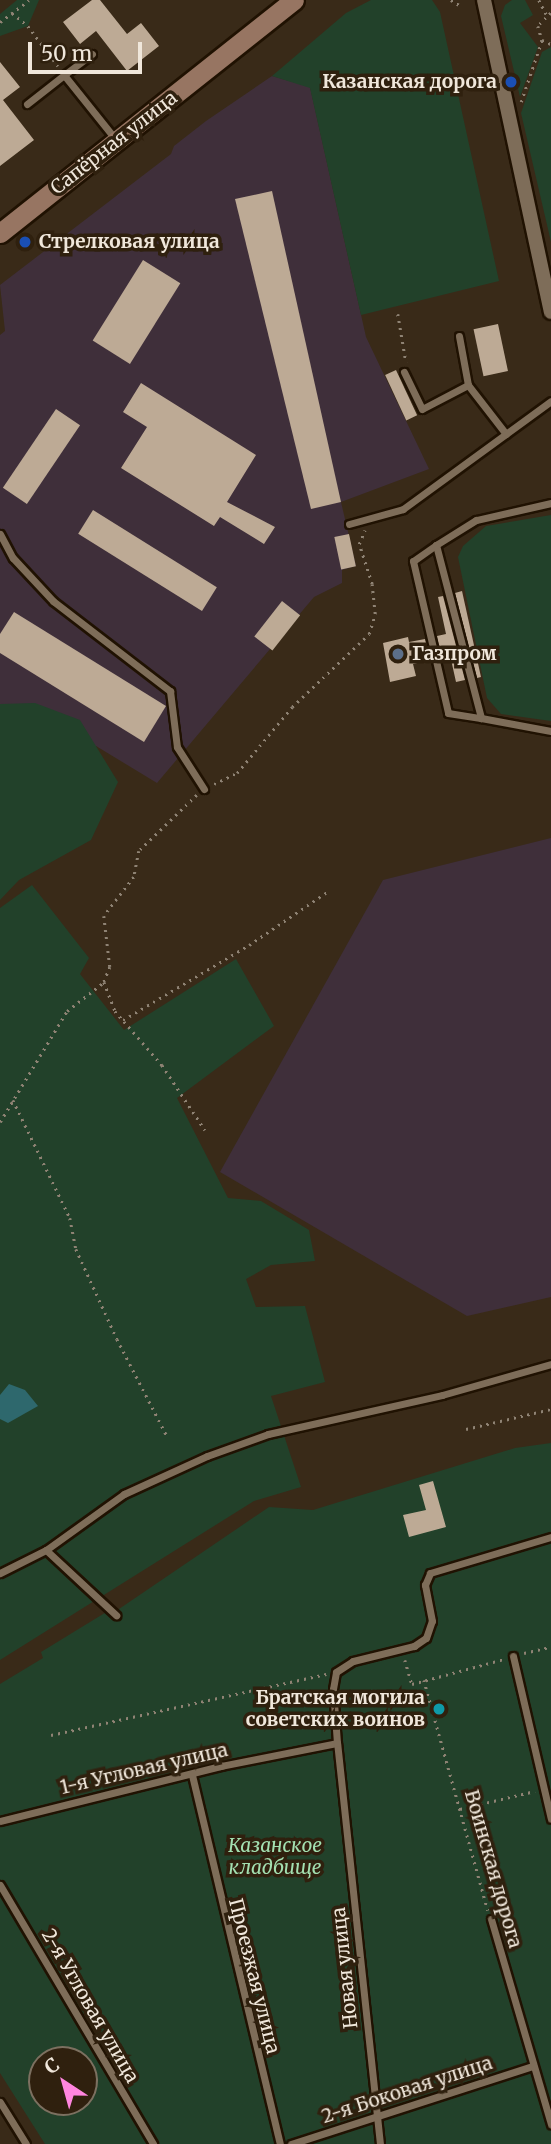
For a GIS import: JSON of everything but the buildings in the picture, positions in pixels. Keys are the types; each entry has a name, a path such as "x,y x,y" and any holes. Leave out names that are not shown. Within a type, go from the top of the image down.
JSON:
{"street":[{"name":"Сапёрная улица","path":"0,233 294,0"},
{"path":"482,1 546,268 551,313"}],"lane":[{"path":"27,104 92,54"},
{"path":"64,75 117,141"},
{"path":"459,336 468,385 506,434"},
{"path":"404,372 422,409 468,385"},
{"path":"349,524 403,509 551,401"},
{"path":"551,503 476,520 413,562 449,713 551,731"},
{"path":"0,534 13,558 53,601 170,691 177,747 204,789"},
{"path":"436,545 481,718"},
{"path":"0,1573 46,1550 124,1494 207,1456 268,1434 442,1395 551,1364"},
{"path":"340,1670 414,1646 431,1631 425,1585 430,1573 551,1537"},
{"path":"46,1550 116,1615"},
{"path":"513,1656 551,1819"},
{"name":"Новая улица","path":"340,1670 333,1689 337,1743 380,2144"},
{"name":"1-я Угловая улица","path":"0,1821 337,1743"},
{"name":"Проезжая улица","path":"192,1775 280,2144"},
{"name":"2-я Угловая улица","path":"0,1885 153,2144"},
{"name":"Воинская дорога","path":"491,1919 551,2123"},
{"name":"2-я Боковая улица","path":"290,2144 533,2066"},
{"path":"0,2102 26,2144"}],"path":[{"path":"0,22 29,0"},
{"path":"451,0 461,6"},
{"path":"538,0 546,14"},
{"path":"12,13 28,26 64,75"},
{"path":"519,105 542,40 538,26 546,14 551,13"},
{"path":"542,40 551,44"},
{"path":"398,314 404,372"},
{"path":"0,1122 67,1011 104,982 110,967 104,916 134,877 139,851 204,789 237,773 292,707 369,634 375,614 372,584 359,544 371,518"},
{"path":"123,1020 327,892"},
{"path":"104,982 107,998 162,1065 205,1130"},
{"path":"13,1100 70,1218 76,1248 117,1339 167,1436"},
{"path":"466,1429 551,1409"},
{"path":"402,1649 412,1684 551,1647"},
{"path":"51,1735 340,1670"},
{"name":"Воинская дорога","path":"424,1680 491,1919"},
{"path":"460,1810 544,1789"}],"shaded area":[{"path":"272,76 310,87 366,337 429,469 341,502 356,566 342,570 342,583 314,597 157,783 96,746 0,888 0,335 5,331 0,285 171,154 174,146 206,121"},
{"path":"551,838 551,1297 467,1316 220,1172 383,880"}],"green space":[{"path":"17,0 39,0 28,26 0,36 0,14"},
{"path":"371,0 432,0 440,12 499,281 361,315 310,88 272,76 346,13"},
{"path":"512,0 525,0 533,15 520,23 538,47 520,97 501,16 505,5"},
{"path":"551,47 551,242 521,113 542,52"},
{"path":"551,515 551,721 501,714 487,698 458,557 463,546 486,526"},
{"path":"35,703 80,720 118,782 91,840 19,880 0,900 0,704"},
{"path":"32,885 89,958 80,974 124,1030 236,959 274,1026 177,1098 228,1198 261,1201 309,1230 315,1261 271,1265 246,1279 256,1307 305,1306 325,1382 271,1396 301,1487 254,1501 0,1660 0,908"},
{"name":"Казанское кладбище","path":"551,1443 551,2144 45,2144 0,2073 0,1684 43,1658 41,1652 108,1611 119,1609 269,1507 313,1510 515,1448"}],"water":[{"path":"9,1384 25,1390 38,1406 8,1423 0,1419 0,1395"}],"place":[{"name":"Казанская дорога","path":"511,82"},
{"name":"Стрелковая улица","path":"25,242"},
{"name":"Газпром","path":"398,654"},
{"name":"Братская могила советских воинов","path":"439,1709"}]}
